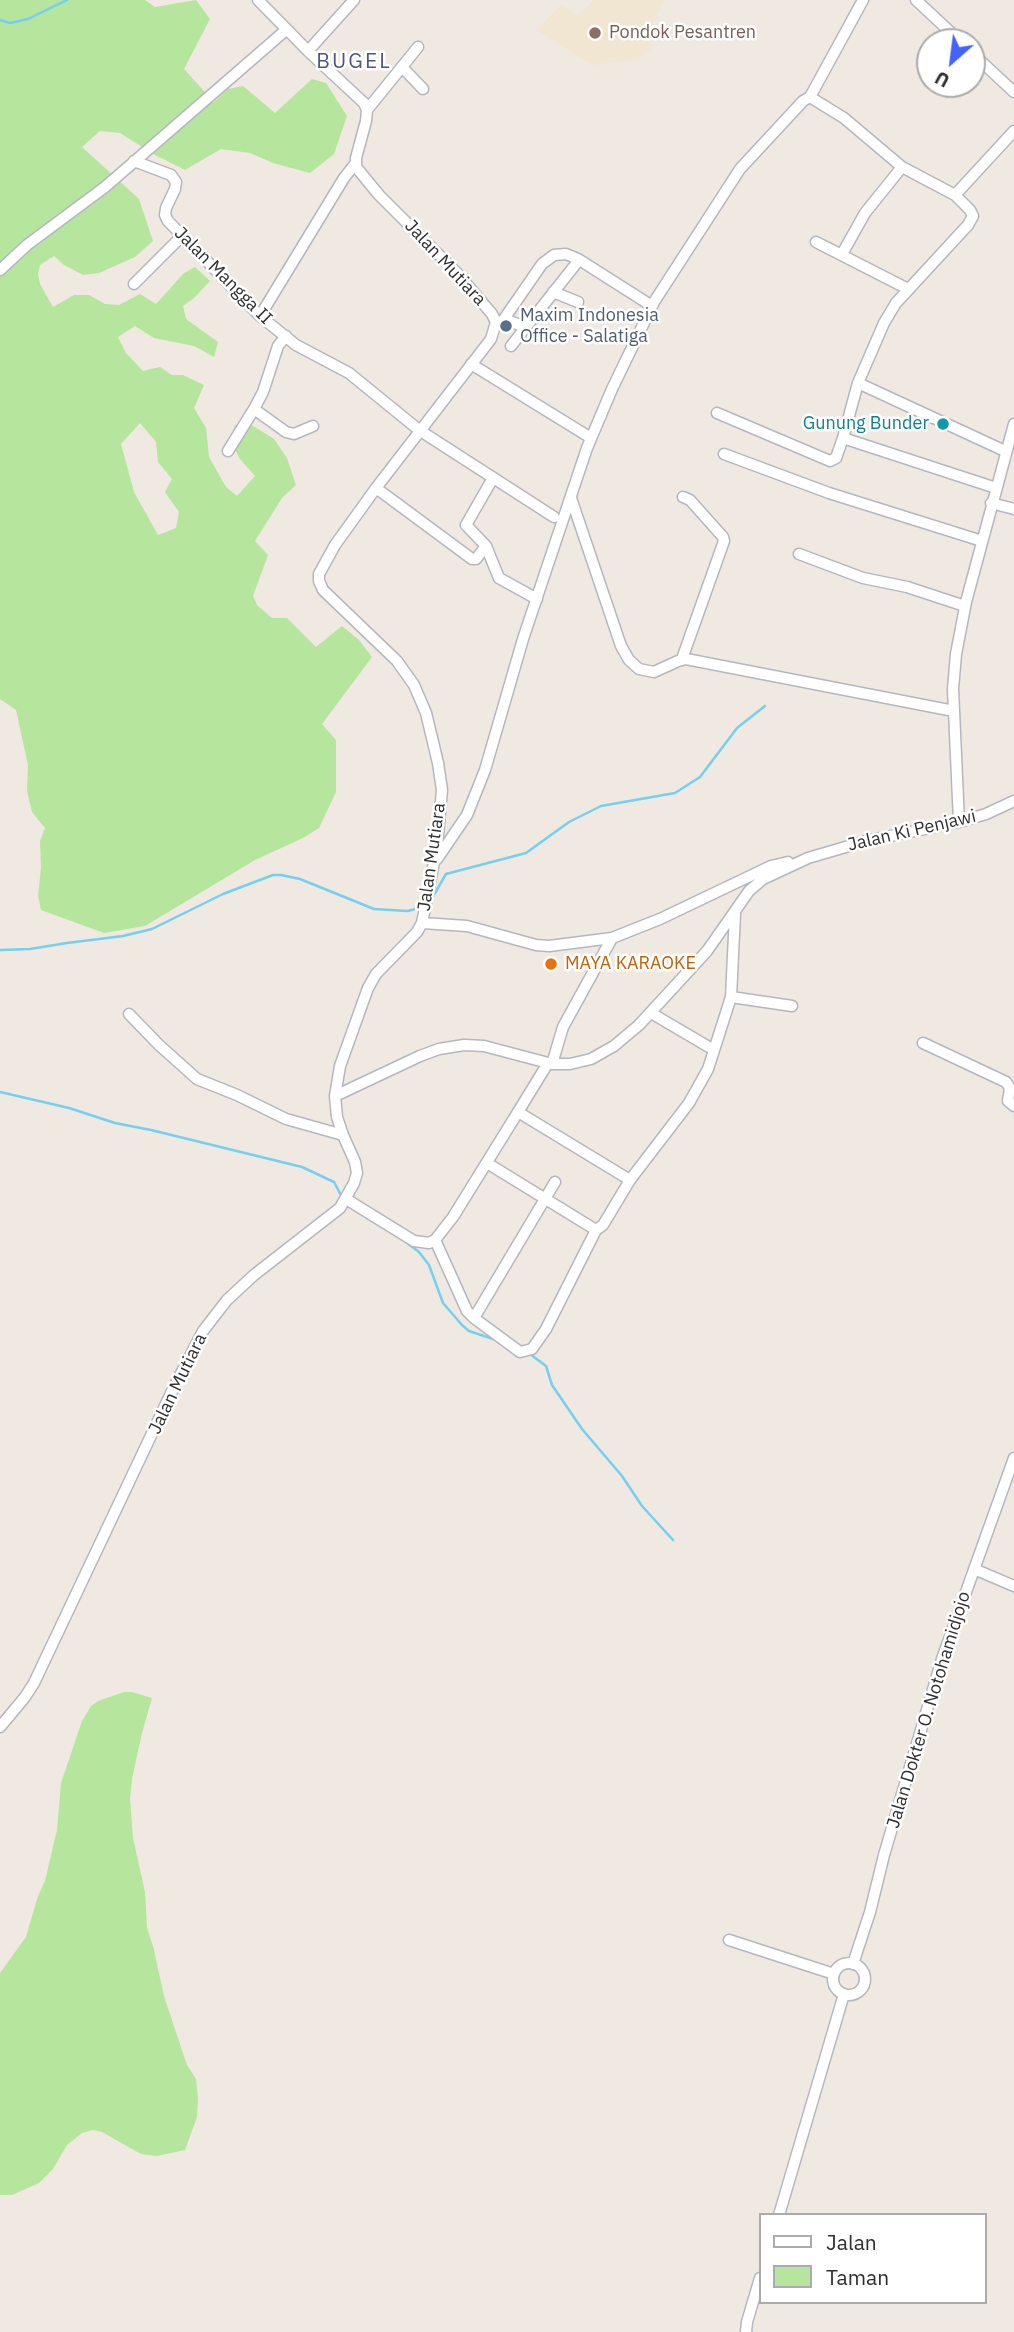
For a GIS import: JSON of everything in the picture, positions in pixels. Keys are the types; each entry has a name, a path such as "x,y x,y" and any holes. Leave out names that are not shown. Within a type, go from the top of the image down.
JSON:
{"street":[{"path":"258,0 364,103 367,110 365,130 355,164 260,316"},
{"path":"308,51 354,0"},
{"path":"435,862 467,816 481,781 537,599 592,438 652,306 740,169 803,101 810,97 863,0"},
{"path":"916,0 946,28"},
{"path":"0,270 27,244 105,187 286,30"},
{"path":"367,110 418,47"},
{"path":"986,66 1014,92"},
{"path":"402,67 423,89"},
{"path":"717,413 830,461 836,458 858,383 884,323 896,303 973,216 955,195 902,167 844,118 810,97"},
{"path":"955,195 1014,131"},
{"name":"Jalan Mangga II","path":"134,161 165,172 176,182 165,215 168,221 260,316 296,345 349,373 419,430 554,517"},
{"name":"Jalan Mutiara","path":"0,1727 34,1683 203,1331 227,1300 245,1283 324,1222 345,1200 357,1173 337,1116 335,1097 340,1066 376,974 422,923 441,820 442,790 434,738 414,685 397,661 323,590 319,574 376,488 491,340 500,323 457,274 379,195 355,164"},
{"path":"842,254 864,213 902,167"},
{"path":"135,284 182,236"},
{"path":"816,242 908,289"},
{"path":"525,327 500,323 542,264 554,255 566,254 579,260 652,306"},
{"path":"511,346 579,260"},
{"path":"554,292 578,302"},
{"path":"228,451 263,392 278,346 286,336"},
{"path":"471,364 592,438"},
{"path":"858,383 1006,452"},
{"path":"254,409 286,432 294,434 313,426"},
{"path":"959,822 954,711 956,654 965,606 1013,428"},
{"path":"843,438 996,488"},
{"path":"724,454 829,493 982,541"},
{"path":"493,478 466,524 486,546 499,578 537,599"},
{"path":"376,488 472,559 476,559 486,546"},
{"path":"682,659 724,541 690,500 683,497"},
{"path":"571,498 624,654 639,669 649,672 660,670 682,659 954,711"},
{"path":"991,503 1014,509"},
{"path":"799,554 863,578 907,587 965,606"},
{"name":"Jalan Ki Penjawi","path":"796,862 866,841 959,822 986,814 1014,801"},
{"path":"422,923 467,926 536,945 549,946 612,938 660,919 771,866 782,862 796,862"},
{"path":"335,1097 439,1049 464,1045 484,1046 550,1063 581,1062 598,1056 639,1026 651,1013 706,951 749,891 763,879 796,862"},
{"path":"435,1240 467,1311 520,1352 532,1349 546,1329 596,1230 603,1225 630,1180 689,1103 708,1069 731,997 735,910"},
{"path":"345,1200 414,1241 429,1243 435,1240 453,1217 550,1063 564,1027 612,938"},
{"path":"731,997 792,1006"},
{"path":"651,1013 713,1050"},
{"path":"130,1014 197,1079 286,1119 342,1135"},
{"path":"923,1043 1006,1082 1010,1088 1008,1101 1014,1106"},
{"path":"518,1112 630,1180"},
{"path":"487,1163 596,1230"},
{"path":"474,1318 555,1182"},
{"name":"Jalan Dokter O. Notohamidjojo","path":"780,2213 844,1994 854,1994 864,1983 864,1973 853,1964 870,1912 884,1855 942,1659 1014,1458"},
{"path":"974,1569 1014,1586"},
{"path":"729,1940 834,1973"},
{"path":"834,1973 842,1965 853,1964"},
{"path":"834,1973 836,1987 844,1994"},
{"path":"746,2332 758,2285"}],"shaded area":[{"name":"Pondok Pesantren","path":"594,0 665,0 646,36 653,47 638,59 592,65 537,30 561,5 578,15"}],"green space":[{"path":"0,0 145,0 155,7 196,0 210,19 184,69 214,102 228,89 243,86 275,113 312,79 326,83 347,116 334,154 310,173 273,163 250,153 221,149 185,170 120,133 100,131 82,147 139,199 153,241 135,257 99,273 83,275 54,256 40,265 38,274 40,284 53,307 74,295 89,295 105,304 119,305 140,294 156,304 184,273 195,267 210,281 183,306 186,319 218,342 214,357 194,346 154,338 135,326 118,337 126,353 143,371 160,367 172,375 183,375 204,385 194,408 206,428 209,457 226,487 237,496 255,476 234,448 231,437 235,425 250,424 274,439 287,458 296,485 282,498 255,541 268,555 253,596 257,605 272,618 287,618 316,647 342,626 359,640 372,657 322,724 336,740 336,792 319,828 303,838 255,860 145,926 104,933 41,910 38,896 40,841 45,828 32,812 27,791 28,765 16,710 0,699","holes":["140,423 156,442 158,462 172,479 165,492 179,512 176,528 158,535 134,492 121,444"]},
{"path":"124,1692 152,1698 132,1779 130,1798 133,1838 145,1892 147,1928 164,1996 187,2065 196,2079 197,2117 185,2150 157,2156 141,2154 102,2132 93,2130 82,2133 67,2145 53,2169 39,2183 12,2195 0,2195 0,1973 26,1937 45,1881 57,1830 61,1783 82,1721 91,1706 98,1701"}],"waterway":[{"path":"0,20 10,23 28,19 67,0"},
{"path":"428,905 446,874 526,853 569,822 601,806 675,793 700,777 737,728 765,706"},
{"path":"0,950 30,949 123,936 152,929 223,894 273,875 300,879 374,909 408,911 422,907"},
{"path":"0,1092 69,1108 115,1123 302,1167 334,1182 343,1199"},
{"path":"398,1236 419,1252 429,1265 443,1303 462,1325 469,1331 496,1340"},
{"path":"530,1354 546,1366 552,1385 582,1429 622,1476 642,1506 673,1540"}],"place":[{"name":"Pondok Pesantren","path":"595,33"},
{"name":"Maxim Indonesia Office - Salatiga","path":"506,326"},
{"name":"Gunung Bunder","path":"943,424"},
{"name":"MAYA KARAOKE","path":"551,964"}],"district":[{"name":"BUGEL","path":"354,62"}]}
